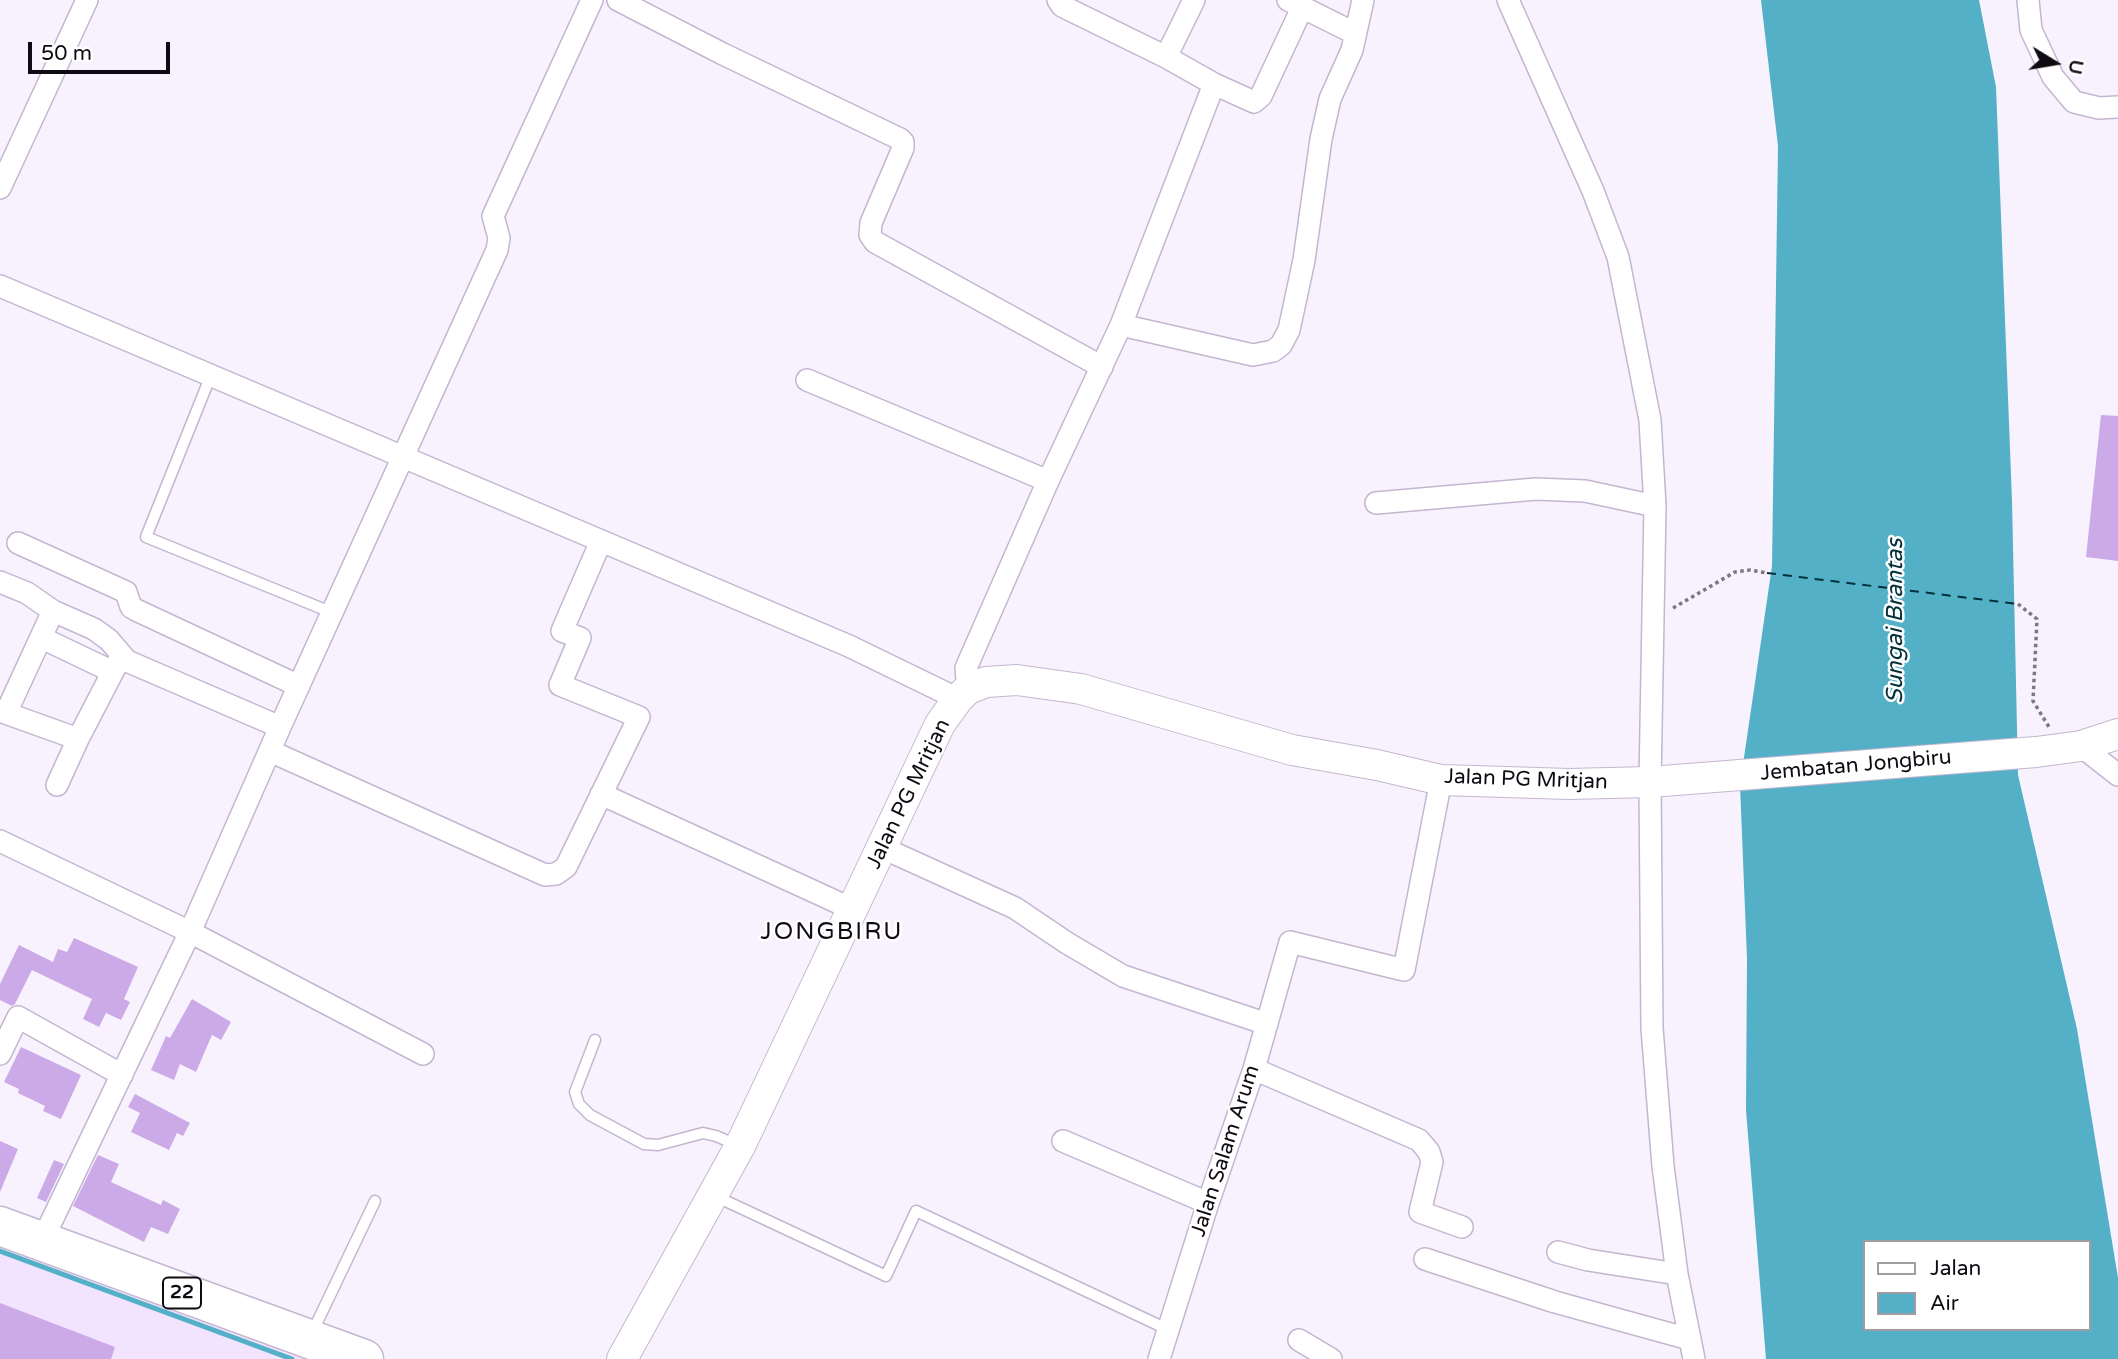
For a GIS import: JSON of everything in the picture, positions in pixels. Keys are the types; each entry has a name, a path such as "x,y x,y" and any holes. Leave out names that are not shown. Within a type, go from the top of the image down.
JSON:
{"highway":[{"name":"22","path":"0,1226 364,1359"}],"main road":[{"name":"Jalan PG Mritjan","path":"622,1359 740,1146 940,724 963,694 986,682 1017,680 1081,689 1292,750 1441,780 1656,782"},
{"name":"Jembatan Jongbiru","path":"1656,782 2036,752 2081,746 2118,734"}],"street":[{"path":"0,188 87,0"},
{"path":"42,1241 190,932 280,727 498,250 499,239 492,219 494,212 592,0"},
{"path":"618,0 904,142 871,223 870,235 874,242 1102,367"},
{"path":"1058,0 1062,6 1254,102 1261,96 1295,4 1354,33"},
{"path":"1166,57 1194,0"},
{"path":"1121,326 1254,355 1273,351 1282,345 1289,330 1304,260 1321,139 1330,99 1352,50 1363,0"},
{"path":"1508,0 1593,191 1618,257 1650,420 1655,506 1653,619 1656,782 1652,1028 1677,1274 1692,1349"},
{"path":"2028,0 2031,30 2053,77 2074,102 2099,108 2118,107"},
{"path":"0,286 963,694 966,668 1048,481 1121,326 1214,84"},
{"path":"807,380 1048,481"},
{"path":"1376,503 1536,489 1585,491 1655,506"},
{"path":"270,751 545,875 556,874 566,867 639,717 560,685 580,638 562,631 601,541"},
{"path":"18,543 127,592 131,607 136,610 299,686"},
{"path":"0,582 27,593 53,611 94,629 109,640 116,664 57,785"},
{"path":"53,611 3,712 78,739"},
{"path":"41,638 116,664 127,661 280,727"},
{"path":"2081,746 2118,775"},
{"name":"Jalan Salam Arum","path":"1159,1359 1254,1069 1290,942 1404,970 1441,780"},
{"path":"601,794 852,909"},
{"path":"0,841 190,932 423,1054"},
{"path":"883,848 1015,908 1123,976 1267,1024"},
{"path":"0,1054 18,1017 122,1075"},
{"path":"1254,1069 1419,1140 1429,1152 1432,1162 1420,1212 1462,1227"},
{"path":"1063,1141 1208,1203"},
{"path":"1558,1252 1588,1261 1677,1274"},
{"path":"1424,1259 1692,1349"},
{"path":"1299,1340 1331,1359"}],"lane":[{"path":"211,375 146,537 333,613"},
{"path":"595,1040 575,1093 579,1104 590,1115 644,1144 658,1145 703,1133 740,1146"},
{"path":"713,1195 886,1276 916,1211 1169,1330"},
{"path":"310,1339 375,1201"}],"path":[{"path":"1653,619 1735,572 1751,570 1767,573"},
{"path":"2018,604 2037,619 2033,701 2050,728 2081,746"}],"shaded area":[{"path":"0,1244 316,1359 0,1359"}],"water":[{"name":"Sungai Brantas","path":"1761,0 1979,0 1996,87 2012,501 2018,775 2077,1029 2118,1278 2118,1359 1766,1359 1746,1110 1747,959 1740,785 1772,566 1778,146"}],"building":[{"path":"2101,415 2118,416 2118,561 2086,557"},
{"path":"74,938 138,967 124,999 130,1002 121,1020 106,1013 99,1027 83,1019 92,999 32,970 15,1004 12,1006 0,1000 0,984 19,945 53,962 58,949 67,952"},
{"path":"192,999 231,1022 221,1040 212,1035 196,1072 180,1064 174,1080 151,1070 166,1036 170,1038"},
{"path":"21,1047 81,1075 61,1119 43,1111 45,1106 18,1093 19,1089 4,1082"},
{"path":"135,1094 190,1123 183,1136 177,1133 169,1150 131,1132 140,1113 128,1107"},
{"path":"0,1141 18,1149 0,1192"},
{"path":"98,1155 119,1164 111,1182 161,1205 163,1200 180,1209 168,1234 151,1227 144,1242 73,1206"},
{"path":"54,1160 64,1164 46,1202 37,1198"},
{"path":"0,1303 115,1347 111,1359 0,1359"}],"waterway":[{"path":"0,1251 292,1359"}],"ferry route":[{"path":"1767,573 2018,604"}],"district":[{"name":"JONGBIRU","path":"832,933"}]}
